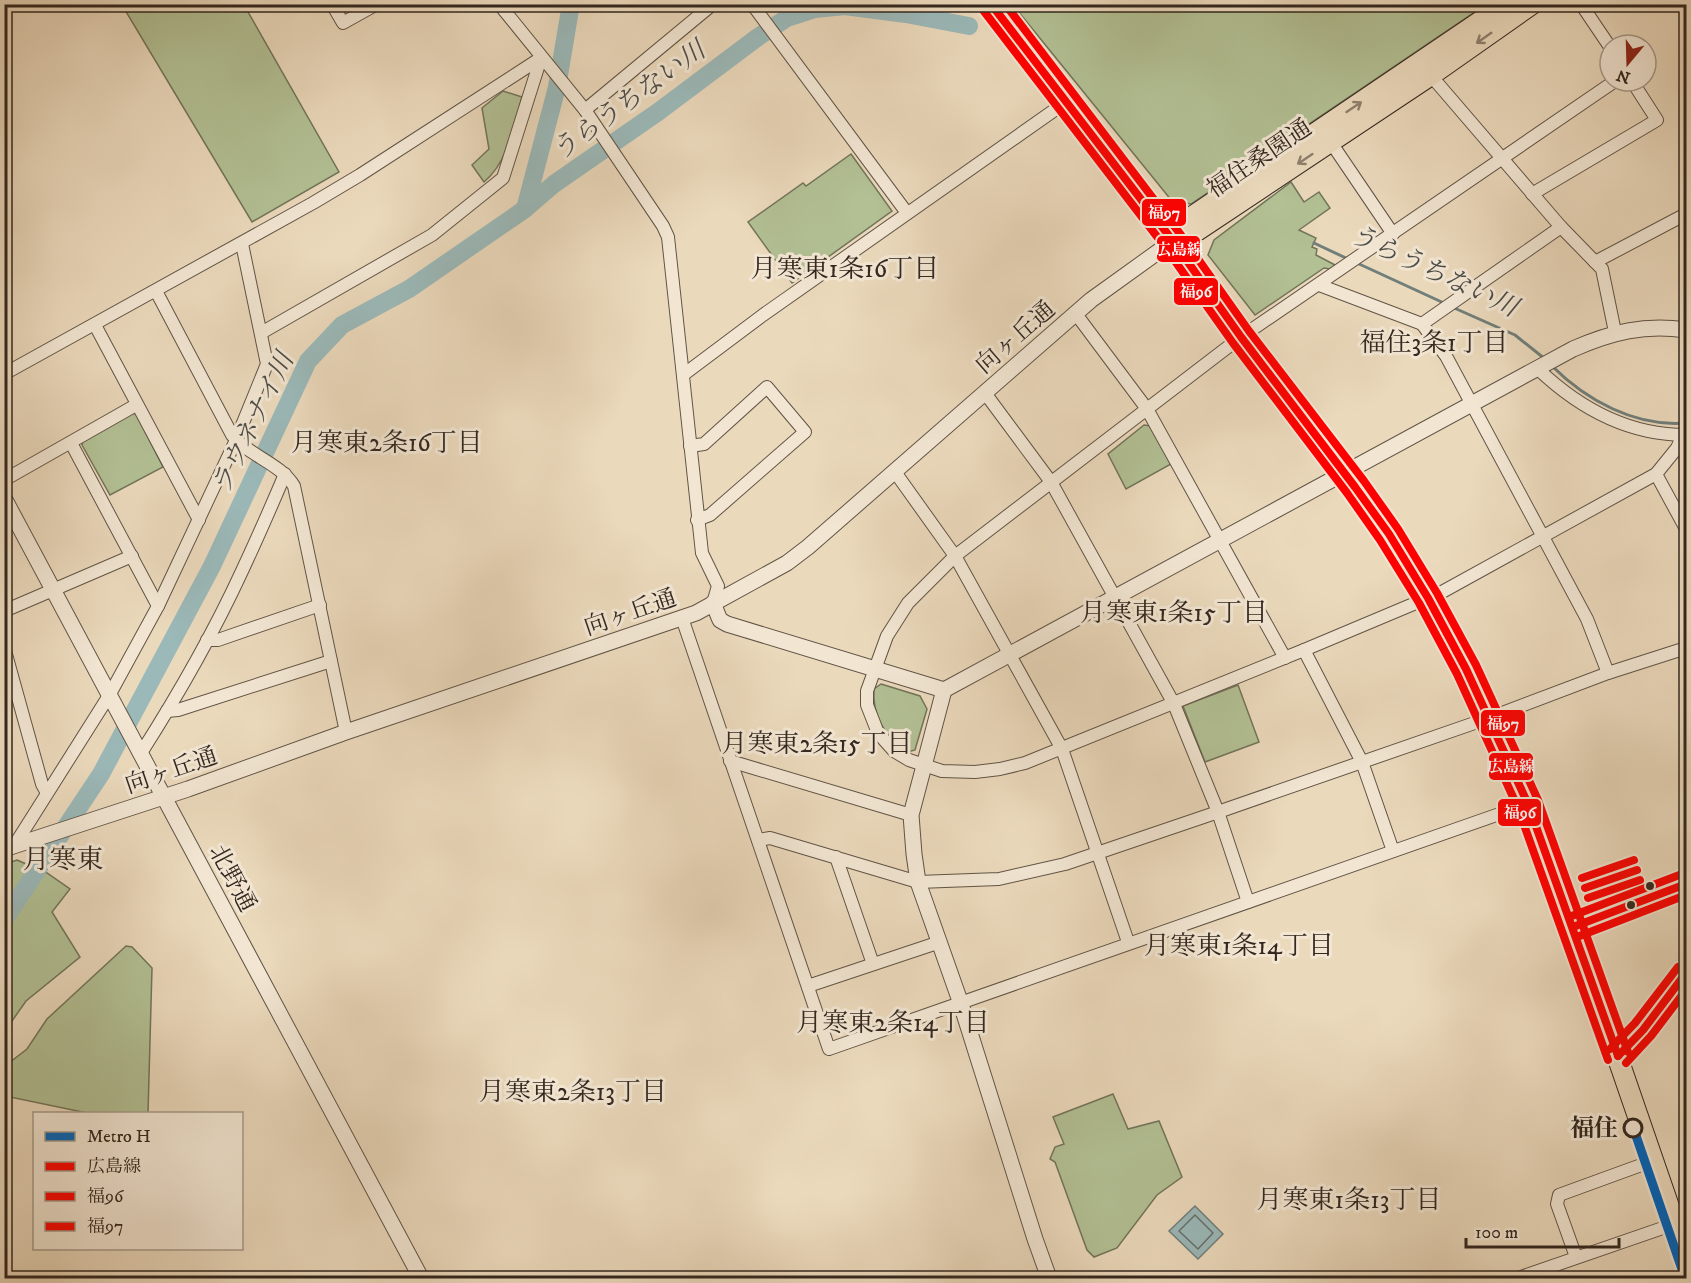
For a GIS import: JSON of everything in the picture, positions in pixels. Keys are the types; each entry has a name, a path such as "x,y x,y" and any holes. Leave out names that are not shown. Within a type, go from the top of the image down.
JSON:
{"main road":[{"path":"991,4 1173,241 1241,337 1345,473 1389,534 1428,598 1489,718 1528,804 1655,1160 1681,1222 1686,1256"},
{"name":"福住桑園通","path":"1173,241 1198,230 1330,141 1426,69 1506,4"},
{"name":"福住桑園通","path":"1173,241 1190,218 1532,4"}],"street":[{"path":"332,4 343,23 377,4"},
{"path":"499,4 604,136 668,237 697,520 702,553 718,586 713,603 720,620 944,690 1116,599 1573,349 1615,332 1653,327 1686,330"},
{"path":"585,110 713,4"},
{"path":"752,4 907,213"},
{"path":"1581,4 1600,33"},
{"path":"4,374 242,244 360,175 541,58"},
{"path":"261,333 432,235 503,177 541,58"},
{"path":"1426,69 1561,227 1602,269 1615,332"},
{"path":"1598,93 1241,337 955,556 908,603 887,636 867,691 867,705 878,733 894,751 924,766 958,772 992,770 1025,763 1174,704 1428,598 1656,474 1686,432"},
{"path":"1533,194 1657,120 1640,93"},
{"path":"683,375 907,213 1066,102"},
{"path":"1330,141 1393,234"},
{"path":"1595,262 1686,214"},
{"path":"1422,324 1561,227"},
{"name":"向ヶ丘通","path":"9,847 164,797 346,732 696,613 787,563 823,535 1076,314 1173,241"},
{"path":"9,847 111,697 199,520 236,440 267,364 242,244"},
{"path":"1319,285 1422,324 1446,356 1587,619 1608,673"},
{"path":"156,291 236,440 285,474 294,486 346,732"},
{"path":"1076,314 1147,409 1284,658"},
{"path":"95,325 199,520"},
{"path":"1546,364 1568,395 1590,410 1615,422 1646,431 1686,432"},
{"path":"690,446 704,444 767,387 805,432 710,515 697,520"},
{"path":"986,393 1051,482 1174,704 1218,813 1248,902"},
{"path":"4,480 136,405"},
{"path":"71,443 158,606"},
{"path":"895,472 955,556 1062,749 1128,942"},
{"path":"139,750 167,711 207,640 241,573 285,474"},
{"path":"1656,474 1686,529"},
{"name":"北野通","path":"6,506 111,697 421,1278"},
{"path":"4,611 132,556"},
{"path":"207,640 218,640 320,605"},
{"path":"682,618 829,1048 1528,804"},
{"path":"4,647 42,784 47,793"},
{"path":"758,840 770,838 918,882 999,879 1065,864 1218,813 1489,718 1608,673 1686,648"},
{"path":"1304,650 1362,762 1393,851"},
{"path":"167,711 178,710 331,662"},
{"path":"944,690 911,815 918,882 960,1001 1035,1239 1050,1278"},
{"path":"730,761 911,815"},
{"path":"836,857 873,964"},
{"path":"808,986 940,942"},
{"path":"1618,1056 1643,1030 1686,973"},
{"path":"1576,1257 1557,1204 1559,1195 1655,1160"},
{"path":"1518,1278 1681,1222"}],"green space":[{"path":"122,5 244,5 339,172 252,222"},
{"path":"1013,5 1485,5 1191,204 1172,201"},
{"path":"503,91 522,97 513,132 504,154 492,174 484,182 472,165 489,149 482,108"},
{"path":"851,154 892,211 792,283 748,222 803,183 806,186"},
{"path":"1291,182 1304,202 1319,192 1330,208 1299,230 1316,238 1312,247 1317,249 1316,255 1335,265 1330,269 1324,268 1255,315 1208,255 1214,240"},
{"path":"132,413 136,414 163,467 110,495 82,445 83,441"},
{"path":"1144,425 1151,426 1171,464 1126,489 1108,454"},
{"path":"881,684 920,696 927,709 915,750 908,752 900,746 882,725 875,709 874,699 874,689"},
{"path":"1238,685 1259,742 1205,762 1183,706"},
{"path":"17,860 47,873 70,889 52,912 80,957 26,1001 5,1031 5,864"},
{"path":"126,946 132,947 152,968 148,1112 82,1112 5,1096 5,1066 27,1049 47,1019"},
{"path":"1113,1094 1128,1129 1159,1121 1182,1177 1157,1195 1117,1248 1094,1257 1087,1250 1055,1162 1050,1159 1055,1147 1064,1144 1053,1117"}],"water":[{"path":"1195,1206 1223,1234 1198,1259 1169,1231"}],"waterway":[{"name":"ラウネナイ川","path":"525,209 557,87 571,4"},
{"name":"ラウネナイ川","path":"4,920 101,774 212,566 308,361 342,325 409,289 525,209 554,184 787,18 815,9 845,6 906,14 969,26"},
{"name":"うらうちない川","path":"1314,243 1348,259"},
{"name":"うらうちない川","path":"1357,263 1446,304"},
{"name":"うらうちない川","path":"1452,307 1515,335 1545,359"},
{"name":"うらうちない川","path":"1552,366 1580,390 1612,409 1648,421 1685,423"}],"metro line":[{"name":"H","path":"1633,1127 1685,1278"}],"transit line":[{"name":"広島線","path":"991,4 1173,241 1241,337 1355,487 1389,534 1428,598 1466,669 1528,804 1618,1056"},
{"name":"福97","path":"1005,4 1364,481 1398,529 1437,593 1476,665 1538,800 1628,1052"},
{"name":"福96","path":"983,10 1165,247 1233,343 1347,493 1380,540 1419,603 1457,674 1518,808 1608,1060"},
{"name":"福97","path":"1582,878 1634,860"},
{"name":"広島線","path":"1585,888 1637,870"},
{"name":"福97","path":"1569,917 1682,874"},
{"name":"福96","path":"1588,898 1640,880"},
{"name":"広島線","path":"1573,927 1686,884"},
{"name":"福96","path":"1577,937 1686,895"},
{"name":"福97","path":"1610,1049 1635,1023 1678,967"},
{"name":"広島線","path":"1618,1056 1643,1030 1686,973"},
{"name":"福96","path":"1626,1063 1651,1036 1686,990"}],"place":[{"name":"福住","path":"1633,1128"}],"district":[{"name":"月寒東1条16丁目","path":"845,268"},
{"name":"福住3条1丁目","path":"1434,342"},
{"name":"月寒東2条16丁目","path":"387,442"},
{"name":"月寒東1条15丁目","path":"1174,612"},
{"name":"月寒東2条15丁目","path":"817,743"},
{"name":"月寒東","path":"63,859"},
{"name":"月寒東1条14丁目","path":"1239,945"},
{"name":"月寒東2条14丁目","path":"893,1022"},
{"name":"月寒東2条13丁目","path":"573,1091"},
{"name":"月寒東1条13丁目","path":"1349,1199"}]}
